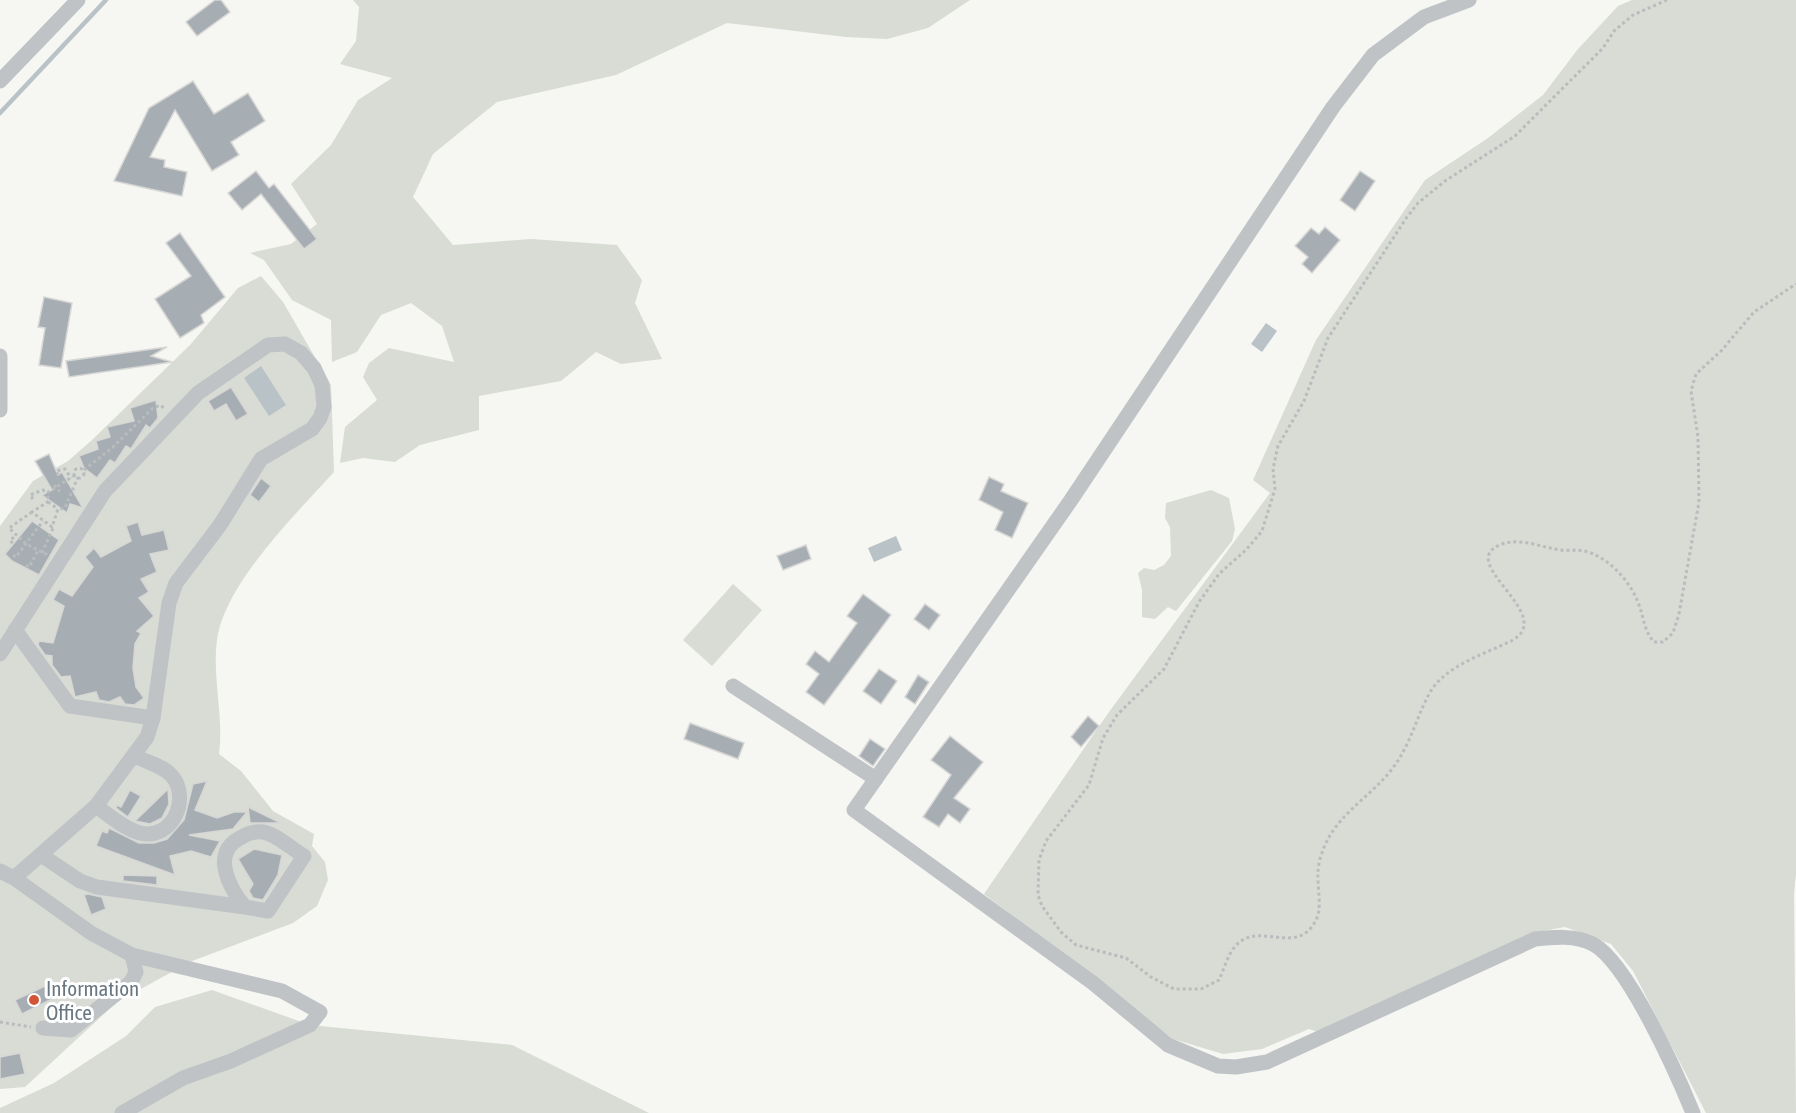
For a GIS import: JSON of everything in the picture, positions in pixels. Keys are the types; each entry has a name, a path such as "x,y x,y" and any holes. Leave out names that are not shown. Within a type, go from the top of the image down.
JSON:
{"street":[{"path":"0,81 78,0"},
{"path":"1469,0 1424,18 1373,55 1339,98 1071,500 854,810 1093,983 1168,1045 1194,1058 1218,1066 1236,1067 1267,1062 1322,1039 1534,939 1562,936 1592,944 1610,956 1629,982 1694,1113"},
{"path":"0,654 105,490 198,393 268,345 293,347 301,353 318,375 324,396 324,407 312,429 261,459 220,525 177,583 169,603 150,733 96,806 41,855 7,874 91,933 132,955 282,991 320,1012 310,1025 231,1061 183,1078 122,1113"},
{"path":"0,356 0,410"},
{"path":"15,630 70,706 153,718"},
{"path":"733,686 876,779"},
{"path":"96,806 131,830 145,834 164,828 174,818 179,807 180,796 171,775 135,756"},
{"path":"41,855 80,880 98,887 268,911 304,856 263,832 249,834 232,843 225,855 225,871 230,886 244,907"},
{"path":"43,1028 71,1030 131,982 136,972 132,955"}],"path":[{"path":"1667,0 1633,15 1614,31 1603,48 1515,136 1445,181 1418,203 1350,303 1328,338 1304,401 1278,446 1273,469 1275,489 1262,531 1246,550 1220,574 1206,593 1164,669 1118,715 1103,738 1089,784 1046,841 1039,860 1038,896 1041,906 1061,932 1076,945 1114,953 1137,965 1162,984 1188,991 1202,989 1219,980 1232,949 1241,940 1253,936 1295,938 1308,932 1316,920 1318,870 1329,837 1363,797 1391,771 1402,755 1428,695 1440,680 1455,668 1516,639 1523,629 1523,614 1490,570 1488,560 1494,548 1519,542 1557,550 1590,552 1623,577 1639,605 1647,634 1654,642 1663,642 1673,633 1679,614 1699,502 1698,437 1691,391 1696,374 1722,350 1754,312 1796,284"},
{"path":"47,493 75,477 83,476 88,466 156,405 162,406 174,418"},
{"path":"86,461 88,466"},
{"path":"58,475 56,471 65,469 75,477"},
{"path":"26,565 29,567 51,539 52,527 58,512 65,506 68,499 75,477 75,469 84,470"},
{"path":"55,487 60,492"},
{"path":"33,499 30,495 43,490 50,499 9,528 26,544 59,561"},
{"path":"68,499 75,501"},
{"path":"48,502 58,512"},
{"path":"61,503 65,506"},
{"path":"32,512 52,527"},
{"path":"23,518 29,524"},
{"path":"13,555 16,557 29,536 38,532 43,521"},
{"path":"13,543 10,541 16,535"},
{"path":"21,551 25,554"},
{"path":"34,558 39,561"},
{"path":"0,1023 43,1028"}],"shaded area":[{"path":"353,0 970,0 928,28 887,39 846,37 727,23 616,75 497,102 433,154 413,197 453,245 531,239 617,245 642,280 635,303 662,359 621,364 596,352 561,381 479,396 479,430 420,445 395,462 363,458 340,463 345,427 377,400 363,377 369,363 389,348 454,362 442,326 411,303 381,315 357,352 332,362 331,320 292,300 264,260 250,253 291,244 317,224 291,184 331,145 358,100 392,78 340,64 356,41 359,7"},
{"path":"1632,0 1796,0 1796,874 1794,893 1796,1113 1706,1113 1633,971 1611,944 1565,927 1543,931 1321,1033 1309,1029 1262,1049 1223,1054 1173,1039 984,894 1109,712 1270,493 1253,480 1316,340 1425,180 1488,138 1543,95 1578,49 1618,6"},
{"path":"261,276 283,302 331,385 334,472 264,550 233,596 223,618 217,640 216,655 220,726 219,754 241,771 273,811 314,834 312,846 325,862 328,880 317,906 293,923 192,961 117,1002 25,1087 0,1089 0,526 33,481 68,461 92,440 190,345 238,288"},
{"path":"1266,323 1277,331 1262,352 1251,344"},
{"path":"261,366 286,405 269,416 244,378"},
{"path":"1211,490 1229,498 1235,529 1232,541 1176,611 1168,607 1155,619 1142,617 1142,590 1138,573 1144,568 1154,570 1164,565 1171,556 1170,527 1165,518 1166,503"},
{"path":"896,536 902,550 874,562 868,548"},
{"path":"733,584 762,610 712,666 683,640"},
{"path":"212,990 310,1025 512,1045 649,1113 0,1113 0,1108 54,1083 126,1036 155,1007"}],"building":[{"path":"215,0 221,0 230,12 197,36 186,22"},
{"path":"193,81 214,114 248,93 265,121 231,142 239,155 212,171 175,110 150,157 165,160 164,167 187,172 182,196 114,181 149,108"},
{"path":"256,171 269,188 274,184 317,239 304,249 261,194 242,210 228,193"},
{"path":"1360,171 1375,181 1355,211 1340,200"},
{"path":"1325,227 1340,240 1312,273 1302,264 1308,257 1295,246 1311,228 1319,234"},
{"path":"180,233 225,297 201,315 204,323 180,338 155,299 191,276 166,243"},
{"path":"44,297 72,303 61,368 39,365 45,328 38,327"},
{"path":"167,347 151,356 172,362 69,377 66,361"},
{"path":"231,387 248,414 236,421 226,404 214,411 208,401"},
{"path":"156,400 158,418 150,428 146,425 131,449 126,446 115,463 110,460 97,478 84,468 79,456 98,449 96,441 110,437 107,427 134,421 130,408"},
{"path":"49,454 58,475 62,472 83,508 70,504 67,513 42,495 52,490 35,461"},
{"path":"989,477 1004,484 1001,491 1028,503 1012,538 995,530 1003,512 979,500"},
{"path":"261,478 271,486 259,502 250,495"},
{"path":"32,521 59,540 39,575 12,561 5,554"},
{"path":"138,522 142,535 164,530 169,550 150,554 157,572 141,579 149,592 139,598 154,616 137,631 141,633 135,644 133,668 136,687 144,698 134,705 125,704 120,697 109,702 99,700 96,692 75,697 70,676 61,677 52,665 52,656 45,655 38,645 39,641 53,643 64,606 53,600 59,589 72,596 93,567 85,557 94,548 101,557 131,541 126,526"},
{"path":"806,545 811,559 783,570 777,556"},
{"path":"863,594 891,615 824,705 806,692 819,674 806,664 815,651 829,662 857,623 847,616"},
{"path":"925,604 940,615 929,630 914,619"},
{"path":"879,669 897,681 881,704 863,691"},
{"path":"918,675 929,682 915,704 905,697"},
{"path":"1088,716 1099,726 1081,747 1071,737"},
{"path":"690,723 744,743 738,759 684,739"},
{"path":"950,736 983,762 954,798 970,809 960,823 948,814 939,827 923,817 951,775 931,760"},
{"path":"870,739 885,749 873,766 859,756"},
{"path":"207,781 195,810 217,818 234,812 247,812 233,829 189,835 220,841 211,857 191,851 170,856 175,875 96,846 102,831 107,833 109,828 139,843 154,843 167,839 184,820 193,784"},
{"path":"168,789 169,804 162,818 150,824 135,821"},
{"path":"130,790 141,796 128,817 116,808 117,805 121,807"},
{"path":"248,807 281,823 250,823"},
{"path":"254,849 282,855 278,875 263,900 253,898 249,891 253,884 238,859"},
{"path":"123,875 157,876 157,885 123,881"},
{"path":"84,895 102,897 106,909 91,915"},
{"name":"Information Office","path":"45,986 52,999 22,1014 15,1000"},
{"path":"20,1053 25,1074 0,1079 0,1057"}],"waterway":[{"path":"0,113 106,0"}],"place":[{"name":"Information Office","path":"34,1000"}]}
